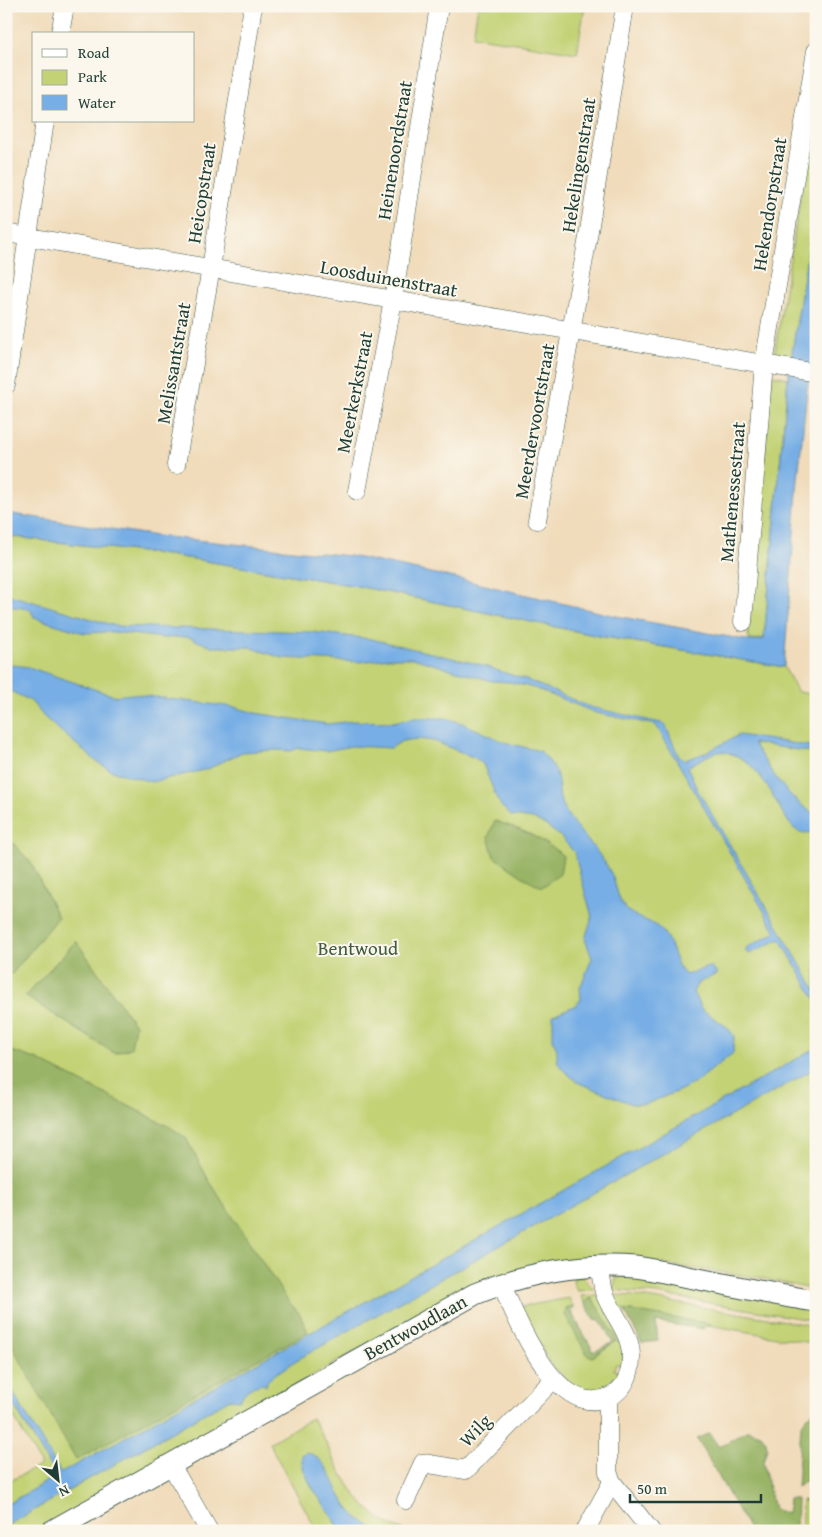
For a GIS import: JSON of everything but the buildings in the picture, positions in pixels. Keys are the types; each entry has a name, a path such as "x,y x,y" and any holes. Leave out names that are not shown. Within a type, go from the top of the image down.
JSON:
{"main road":[{"name":"Bentwoudlaan","path":"52,1531 475,1294 500,1283 527,1276 599,1266 637,1267 768,1294 816,1301"}],"street":[{"path":"60,32 65,6"},
{"name":"Heicopstraat","path":"211,268 253,6"},
{"name":"Heinenoordstraat","path":"393,300 439,6"},
{"name":"Hekelingenstraat","path":"572,330 625,6"},
{"name":"Hekendorpstraat","path":"764,364 809,128 816,50"},
{"path":"6,385 45,122"},
{"name":"Loosduinenstraat","path":"6,233 816,373"},
{"name":"Melissantstraat","path":"176,465 211,268"},
{"name":"Meerkerkstraat","path":"357,491 393,300"},
{"name":"Meerdervoortstraat","path":"537,520 572,330"},
{"name":"Mathenessestraat","path":"743,622 764,364"},
{"path":"500,1283 553,1380 562,1388 581,1398 591,1400 608,1398 620,1390 626,1382 630,1368 631,1352 626,1334 604,1292 599,1266"},
{"name":"Wilg","path":"406,1500 423,1464 466,1470 553,1380"},
{"path":"608,1398 608,1472 612,1482 651,1531"},
{"path":"171,1465 209,1531"},
{"path":"585,1531 612,1482"}],"green space":[{"path":"478,6 585,6 577,53 473,36"},
{"path":"810,138 816,139 816,200 791,359 774,356"},
{"path":"772,375 788,378 764,638 751,641 748,637"},
{"name":"Bentwoud","path":"6,536 175,556 357,586 599,636 784,667 798,692 816,695 816,1290 755,1277 661,1264 457,1294 37,1531 6,1531 6,1526 84,1482 60,1474 6,1381"},
{"path":"495,821 531,835 563,856 560,874 542,887 523,877 494,857 488,837"},
{"path":"6,835 31,863 58,917 12,974 6,972"},
{"path":"76,941 135,1025 131,1048 114,1053 25,996"},
{"path":"6,1049 38,1060 170,1127 186,1138 208,1179 288,1301 300,1314 308,1332 76,1460 6,1335"},
{"path":"627,1274 816,1307 816,1321 657,1294 612,1290 616,1279"},
{"path":"582,1277 595,1290 577,1291 573,1282 574,1278"},
{"path":"598,1295 622,1339 624,1366 616,1364 614,1370 623,1372 618,1382 605,1392 581,1391 552,1367 520,1307 569,1298 573,1306 566,1308 592,1357 616,1341 591,1298 584,1302 581,1296"},
{"path":"612,1295 634,1296 816,1326 816,1344 624,1310 618,1307"},
{"path":"592,1298 615,1335 616,1341 592,1357 586,1353 565,1315 566,1308 573,1306 574,1308 570,1310 594,1352 613,1342 599,1319 595,1320 584,1302"},
{"path":"624,1310 711,1324 703,1329 656,1322 658,1341 642,1343"},
{"path":"6,1392 56,1476 6,1505 6,1483 41,1465 6,1403"},
{"path":"816,1407 816,1480 812,1477 797,1487 801,1425"},
{"path":"312,1418 348,1485 359,1499 371,1512 386,1523 405,1531 381,1531 360,1520 346,1505 327,1468 325,1504 341,1531 317,1531 269,1443"},
{"path":"748,1430 761,1434 766,1441 767,1448 763,1462 774,1509 787,1514 789,1499 797,1499 796,1531 750,1531 697,1439 709,1433 719,1447"},
{"path":"802,1500 816,1503 816,1531 802,1531"}],"water":[{"path":"816,200 816,340 807,389 798,479 784,667 599,636 357,586 175,556 6,536 6,513 157,536 350,556 455,578 611,615 751,641 764,639 788,378"},
{"path":"6,594 116,626 312,632 371,639 478,664 527,680 590,707 665,724 679,757 685,760 705,753 739,735 816,747 816,753 753,743 773,774 788,792 796,801 816,815 816,832 802,833 793,828 764,782 743,759 729,753 719,752 711,754 690,765 688,768 697,789 816,991 816,1000 780,939 749,954 746,952 746,948 776,932 656,725 596,713 534,688 510,682 492,681 412,658 388,658 361,662 282,658 249,647 212,647 188,637 164,638 113,632 84,633 34,617 30,609 6,606"},
{"path":"6,664 28,667 115,696 132,694 234,707 255,713 327,724 354,721 393,722 414,718 445,718 462,723 507,743 540,751 556,772 560,800 564,809 606,864 624,907 632,914 655,925 663,932 667,937 678,966 686,975 711,966 717,974 698,983 693,992 701,1009 727,1027 734,1036 733,1053 699,1080 681,1090 646,1104 632,1104 579,1083 562,1069 557,1061 557,1050 553,1039 553,1015 576,1005 581,999 580,988 592,958 585,939 592,917 574,852 560,836 545,825 533,819 511,816 497,799 483,764 475,758 434,741 417,739 402,741 391,748 352,746 326,751 299,748 291,751 242,752 208,769 152,782 112,771 97,762 44,717 31,701 6,689"},
{"path":"816,1048 816,1068 295,1361 268,1379 266,1386 263,1384 251,1388 239,1400 230,1399 6,1526 6,1505 56,1476 6,1392 6,1381 61,1473"},
{"path":"307,1452 321,1461 326,1467 345,1503 352,1512 378,1531 341,1531 305,1474 302,1455"}]}
